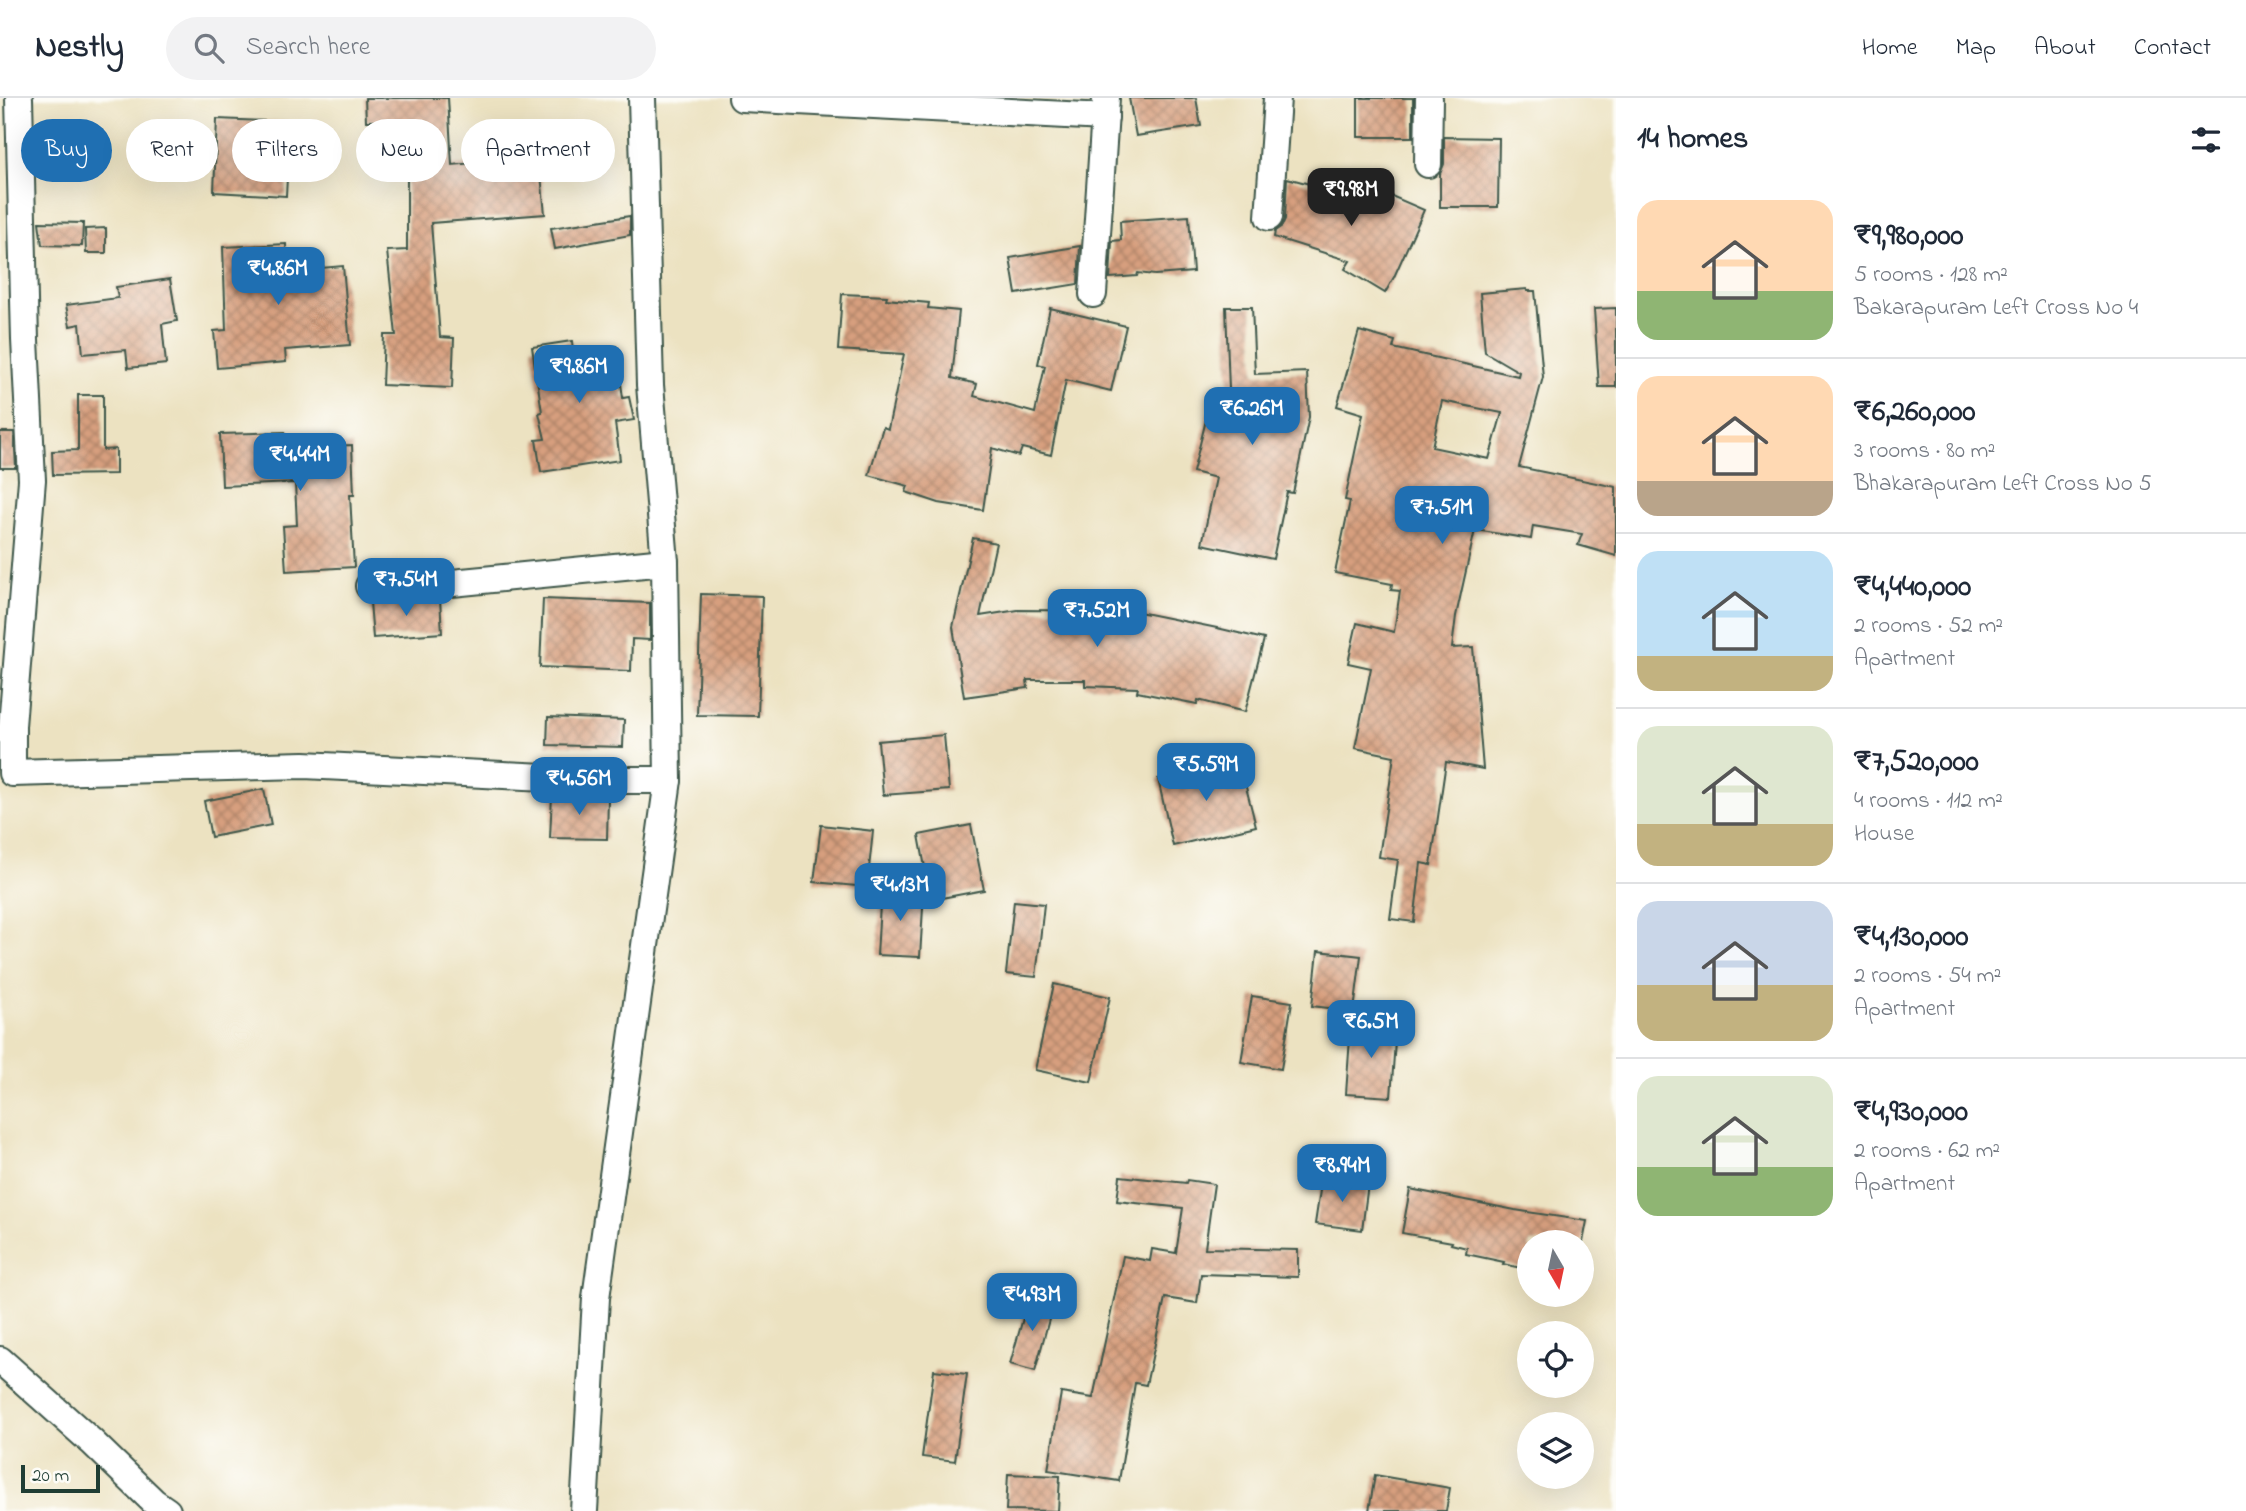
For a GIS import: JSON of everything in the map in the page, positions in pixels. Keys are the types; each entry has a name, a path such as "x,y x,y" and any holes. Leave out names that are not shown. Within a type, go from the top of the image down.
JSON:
{"street":[{"path":"19,98 25,341 32,480 12,726 12,773 304,765 605,780 668,780"},
{"path":"584,1511 596,1298 668,780 665,562 650,385 642,98"},
{"path":"742,98 1106,107 1093,294"},
{"path":"1269,217 1277,98"},
{"path":"1428,164 1429,98"},
{"path":"369,586 452,583 665,562"},
{"path":"0,1360 92,1442 154,1503 167,1511"}],"building":[{"path":"365,98 448,98 452,165 461,164 461,182 542,182 545,214 431,223 440,337 454,338 452,388 382,385 384,335 396,335 387,251 407,250 407,182 447,182 447,119 366,119"},
{"path":"1129,98 1196,98 1201,126 1136,136"},
{"path":"1358,98 1413,98 1413,137 1358,137"},
{"path":"218,119 232,120 232,182 287,182 286,196 214,192 214,182 218,182"},
{"path":"1444,137 1499,138 1498,207 1440,207"},
{"path":"1287,178 1359,197 1364,184 1424,210 1385,293 1345,269 1350,261 1274,237 1275,231 1282,226 1285,219"},
{"path":"630,216 630,235 555,249 551,228"},
{"path":"1189,216 1193,272 1155,275 1138,273 1137,276 1110,278 1112,241 1121,240 1120,221"},
{"path":"39,222 83,223 82,246 42,245"},
{"path":"106,228 106,253 86,253 85,229"},
{"path":"286,244 287,271 343,266 350,345 285,350 286,362 217,368 214,331 226,330 223,247"},
{"path":"1080,246 1078,284 1016,294 1010,258"},
{"path":"170,279 177,321 162,324 166,364 128,368 126,350 83,354 80,324 70,326 66,305 118,298 116,287"},
{"path":"1527,289 1535,291 1543,377 1519,467 1616,487 1616,556 1578,545 1582,534 1533,526 1531,539 1475,530 1456,616 1452,648 1473,647 1483,769 1446,762 1431,865 1421,863 1414,922 1390,919 1398,860 1379,857 1394,756 1355,748 1371,668 1348,663 1357,623 1394,632 1400,591 1391,590 1392,584 1335,573 1350,501 1345,500 1363,414 1337,406 1359,331 1395,341 1393,348 1518,376 1519,372 1485,352 1480,293","holes":["1442,401 1502,413 1489,459 1432,447"]},
{"path":"842,294 887,296 886,299 929,303 928,308 959,311 952,378 977,384 974,396 1035,413 1045,366 1038,364 1050,308 1126,326 1111,391 1066,380 1051,455 1022,448 1019,456 992,448 983,510 939,503 906,492 908,486 869,475 883,427 888,429 904,354 838,350"},
{"path":"1226,307 1252,307 1255,374 1307,372 1309,417 1293,493 1287,492 1273,559 1202,544 1216,478 1193,472 1208,412 1230,417"},
{"path":"1616,308 1616,387 1599,387 1594,309"},
{"path":"572,341 573,351 616,346 623,398 629,397 634,420 615,423 620,460 541,472 536,440 545,439 539,413 542,412 532,347"},
{"path":"78,395 103,395 103,450 116,449 116,474 53,475 52,451 78,450"},
{"path":"0,432 14,432 16,468 0,468"},
{"path":"285,432 286,448 352,445 354,495 350,495 354,567 286,571 283,526 297,525 295,483 222,486 220,434"},
{"path":"973,538 996,543 980,616 1018,610 1134,611 1264,639 1245,712 1198,700 1197,704 1137,692 1138,688 1085,686 1085,680 1027,680 1028,688 964,697 953,627"},
{"path":"701,594 762,596 758,716 697,715"},
{"path":"440,599 442,633 373,638 370,602"},
{"path":"543,599 650,603 650,640 632,639 631,671 540,667"},
{"path":"548,717 624,720 623,747 547,745"},
{"path":"944,735 949,790 883,795 878,741"},
{"path":"1239,760 1256,826 1173,846 1158,779"},
{"path":"264,789 271,825 211,837 204,801"},
{"path":"552,795 608,797 607,839 550,838"},
{"path":"821,825 873,831 867,887 814,882"},
{"path":"971,825 984,890 931,900 919,835"},
{"path":"881,888 924,891 920,957 877,955"},
{"path":"1014,901 1044,904 1036,977 1006,974"},
{"path":"1318,951 1361,956 1354,1011 1312,1006"},
{"path":"1054,984 1110,997 1091,1082 1035,1070"},
{"path":"1252,996 1292,1002 1281,1069 1241,1062"},
{"path":"1351,1024 1396,1027 1391,1097 1346,1094"},
{"path":"1120,1176 1214,1184 1205,1248 1298,1250 1298,1277 1201,1274 1197,1303 1165,1298 1146,1385 1135,1383 1119,1481 1048,1470 1061,1393 1093,1398 1123,1256 1150,1261 1152,1249 1176,1253 1183,1208 1117,1201"},
{"path":"1322,1177 1368,1184 1362,1230 1315,1224"},
{"path":"1410,1189 1587,1221 1585,1230 1517,1230 1517,1267 1466,1254 1467,1248 1451,1244 1452,1242 1402,1233"},
{"path":"1030,1294 1054,1301 1035,1371 1010,1364"},
{"path":"934,1370 967,1374 955,1461 922,1457"},
{"path":"1008,1474 1060,1476 1058,1511 1006,1510"},
{"path":"1375,1475 1450,1488 1446,1511 1369,1511"}]}
